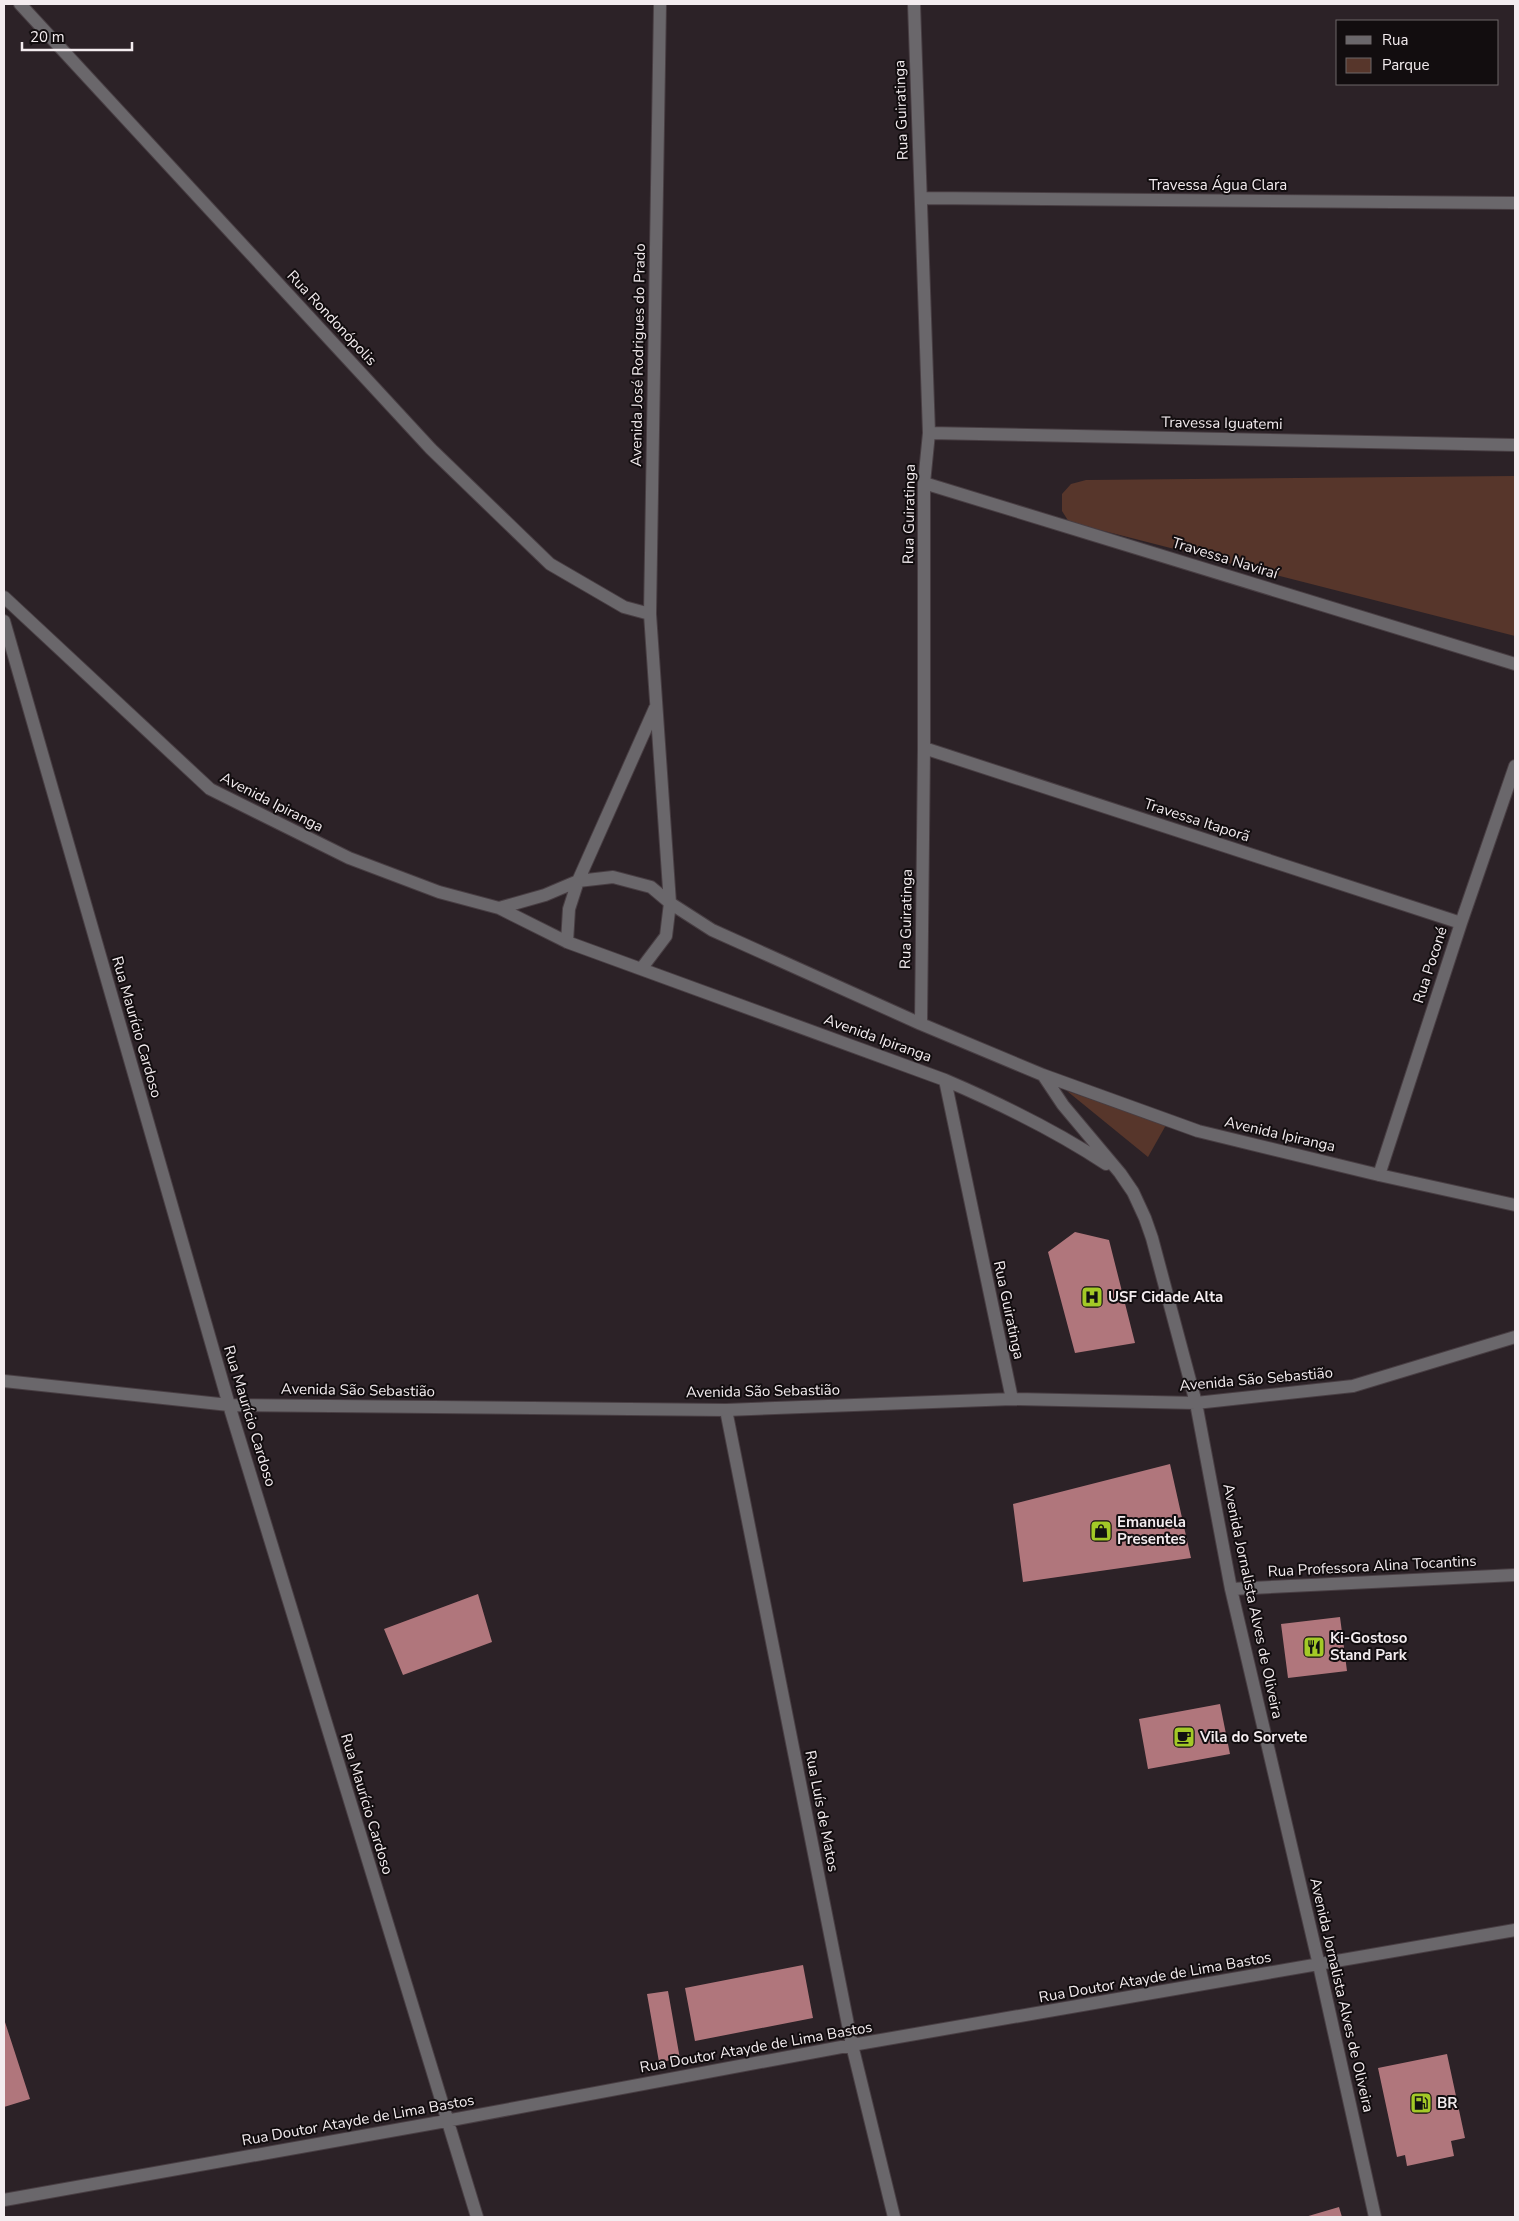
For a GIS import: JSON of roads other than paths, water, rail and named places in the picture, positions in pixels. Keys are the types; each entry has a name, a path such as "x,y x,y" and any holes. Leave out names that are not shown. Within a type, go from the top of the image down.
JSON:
{"street":[{"name":"Rua Rondonópolis","path":"20,4 431,449 550,564 624,607 650,614"},
{"name":"Avenida José Rodrigues do Prado","path":"660,4 650,614 670,903"},
{"name":"Rua Guiratinga","path":"914,4 929,433 924,483 924,748 920,1024"},
{"name":"Travessa Água Clara","path":"921,198 1515,204"},
{"name":"Travessa Iguatemi","path":"929,433 1515,445"},
{"name":"Travessa Naviraí","path":"924,483 1515,664"},
{"name":"Avenida Ipiranga","path":"4,597 210,789 349,858 439,892 500,908 567,942 945,1080 993,1100 1047,1127 1120,1173"},
{"name":"Rua Maurício Cardoso","path":"4,621 229,1405 446,2121 477,2217"},
{"name":"Avenida José Rodrigues do Prado","path":"578,881 656,706"},
{"name":"Travessa Itaporã","path":"924,748 1461,923"},
{"name":"Rua Poconé","path":"1379,1175 1461,923 1515,766"},
{"name":"Avenida Ipiranga","path":"500,908 545,895 578,881 612,877 651,887 670,903 712,930 920,1024 1043,1075 1198,1131 1379,1175 1515,1205"},
{"path":"567,942 569,909 578,881"},
{"path":"642,969 666,936 670,903"},
{"path":"1043,1075 1063,1106 1120,1173"},
{"name":"Rua Guiratinga","path":"945,1080 1012,1399"},
{"name":"Avenida Jornalista Alves de Oliveira","path":"1120,1173 1133,1192 1146,1218 1196,1403 1231,1589 1319,1965 1375,2217"},
{"name":"Avenida São Sebastião","path":"4,1381 229,1405 726,1410 1012,1399 1196,1403 1353,1386 1515,1337"},
{"name":"Rua Luís de Matos","path":"726,1410 852,2045 894,2217"},
{"name":"Rua Professora Alina Tocantins","path":"1231,1589 1515,1574"},
{"name":"Rua Doutor Atayde de Lima Bastos","path":"4,2200 446,2121 852,2045 1515,1930"}],"place":[{"name":"USF Cidade Alta","path":"1092,1297"},
{"name":"Emanuela Presentes","path":"1101,1531"},
{"name":"Ki-Gostoso Stand Park","path":"1314,1647"},
{"name":"Vila do Sorvete","path":"1184,1737"},
{"name":"BR","path":"1421,2103"}]}
